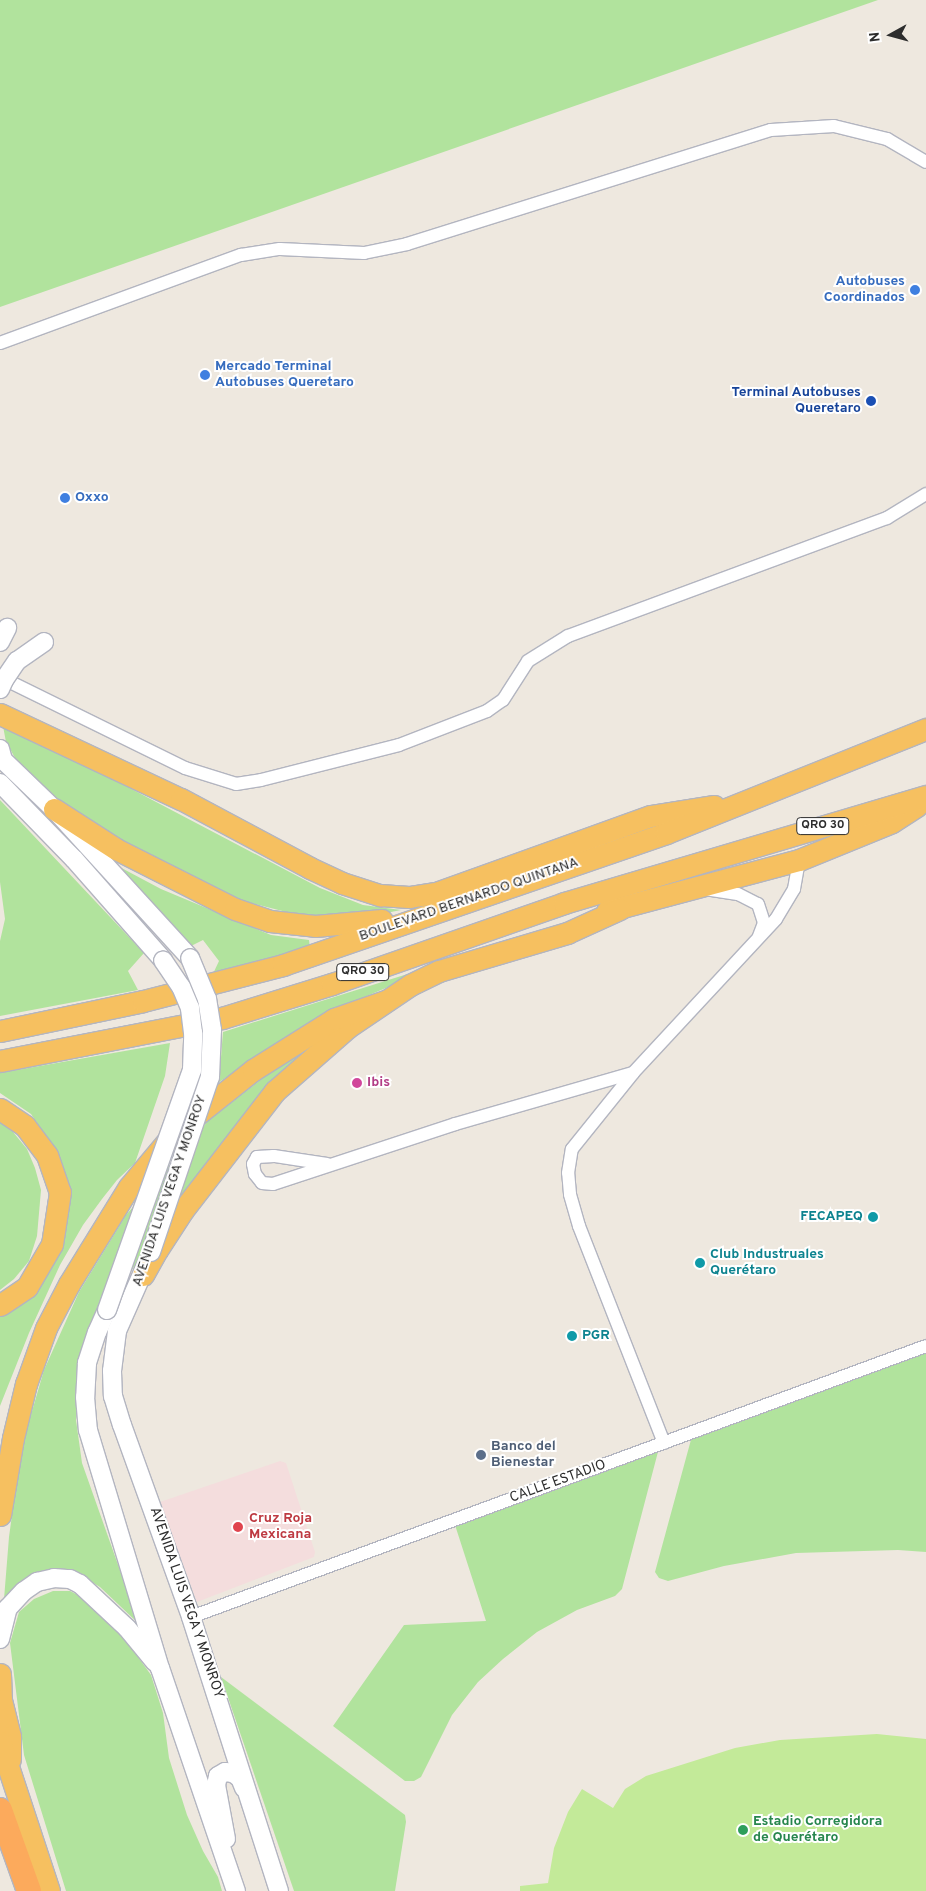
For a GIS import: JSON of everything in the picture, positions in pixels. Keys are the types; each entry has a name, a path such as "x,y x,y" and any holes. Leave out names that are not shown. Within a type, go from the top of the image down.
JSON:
{"highway":[{"path":"0,714 181,799 310,868 342,883 380,895 409,897 439,892 650,816 742,802"},
{"name":"BOULEVARD BERNARDO QUINTANA","path":"0,1031 226,981 283,965 666,833 926,729"},
{"name":"QRO 30","path":"0,1061 222,1018 332,984 416,953 564,903 926,796"},
{"path":"416,953 463,947 544,924 620,909 799,860 892,822 926,801"},
{"path":"54,809 116,849 155,871 235,909 270,920 315,926 361,923 425,915"},
{"path":"143,1275 183,1210 275,1091 348,1027 410,985 439,971 567,933 620,909"},
{"path":"0,1515 13,1438 26,1384 46,1328 69,1284 129,1187 175,1132 253,1070 334,1019 385,1001"},
{"path":"0,1109 25,1126 47,1155 60,1192 52,1244 27,1287 0,1306"},
{"path":"0,1674 1,1700 10,1737 10,1770"},
{"path":"0,1742 49,1891"},
{"path":"0,1810 29,1891"}],"main road":[{"path":"0,689 17,661 44,642"},
{"name":"AVENIDA LUIS VEGA Y MONROY","path":"2,754 190,958 206,999 212,1030 210,1077 143,1275 117,1331 112,1371 114,1396 122,1425 152,1503 191,1617 279,1891"},
{"name":"AVENIDA LUIS VEGA Y MONROY","path":"0,784 74,859 163,960 181,987 190,1008 193,1033 192,1070 107,1310 97,1332 87,1363 85,1397 88,1430 160,1668 235,1888"},
{"path":"0,1639 8,1608 24,1591 37,1582 54,1578 70,1579 80,1584 127,1628 160,1668"},
{"path":"235,1888 216,1785 218,1776 230,1772 240,1778 254,1811"}],"street":[{"path":"0,343 241,256 280,248 364,253 407,244 771,130 834,126 887,139 926,162"},
{"path":"0,677 185,768 236,784 261,780 400,745 487,711 503,700 528,661 568,636 887,518 926,494"},
{"path":"664,1443 579,1226 570,1194 568,1173 572,1149 633,1073 776,919 794,889 799,860"},
{"path":"695,887 738,894 758,904 764,923 762,933 756,941"},
{"path":"327,1164 274,1156 257,1157 253,1164 255,1174 262,1183 273,1184 327,1164 633,1073"},
{"name":"CALLE ESTADIO","path":"191,1617 926,1346"}],"shaded area":[{"name":"Cruz Roja Mexicana","path":"280,1461 286,1463 315,1552 314,1557 197,1602 160,1502"}],"green space":[{"path":"0,0 878,0 0,307"},
{"path":"2,721 320,888 363,905 401,910 335,920 298,915 239,900 161,866 55,800 18,763 6,742"},
{"path":"0,800 144,953 128,971 138,990 0,1016 0,941 5,919 0,882"},
{"path":"114,864 161,889 271,935 309,940 310,948 211,978 219,961 203,940 191,946"},
{"path":"452,960 329,1012 219,1082 223,1032"},
{"path":"319,1034 320,1042 222,1149 90,1326 78,1381 76,1420 82,1463 139,1624 100,1587 80,1575 40,1573 19,1583 4,1599 9,1537 21,1449 44,1370 79,1292 126,1215 208,1121"},
{"path":"170,1043 165,1076 135,1163 117,1180 102,1199 83,1225 60,1265 29,1333 0,1406 0,1315 40,1283 60,1165 48,1139 31,1114 0,1093 0,1073"},
{"path":"0,1122 13,1132 27,1149 41,1190 37,1236 29,1261 14,1279 0,1290"},
{"path":"926,1351 926,1552 898,1550 796,1553 724,1566 668,1581 659,1578 655,1572 692,1436"},
{"path":"659,1448 622,1589 615,1596 577,1610 537,1632 478,1682 452,1715 421,1777 414,1781 405,1781 333,1726 404,1625 486,1621 455,1525"},
{"path":"53,1591 70,1591 88,1600 125,1639 151,1675 163,1713 169,1758 187,1815 203,1851 218,1877 222,1891 66,1891 24,1755 10,1643 19,1612 34,1599"},
{"path":"221,1677 405,1815 406,1822 395,1891 294,1891"},
{"name":"Estadio Corregidora de Querétaro","path":"877,1734 926,1739 926,1891 520,1891 520,1886 548,1883 554,1848 568,1812 582,1789 613,1808 625,1789 646,1776 735,1748 780,1740"}],"place":[{"name":"Autobuses Coordinados","path":"915,290"},
{"name":"Mercado Terminal Autobuses Queretaro","path":"205,375"},
{"name":"Terminal Autobuses Queretaro","path":"871,401"},
{"name":"Oxxo","path":"65,498"},
{"name":"Ibis","path":"357,1083"},
{"name":"FECAPEQ","path":"873,1217"},
{"name":"Club Industruales Querétaro","path":"700,1263"},
{"name":"PGR","path":"572,1336"},
{"name":"Banco del Bienestar","path":"481,1455"},
{"name":"Cruz Roja Mexicana","path":"238,1527"},
{"name":"Estadio Corregidora de Querétaro","path":"743,1830"}]}
